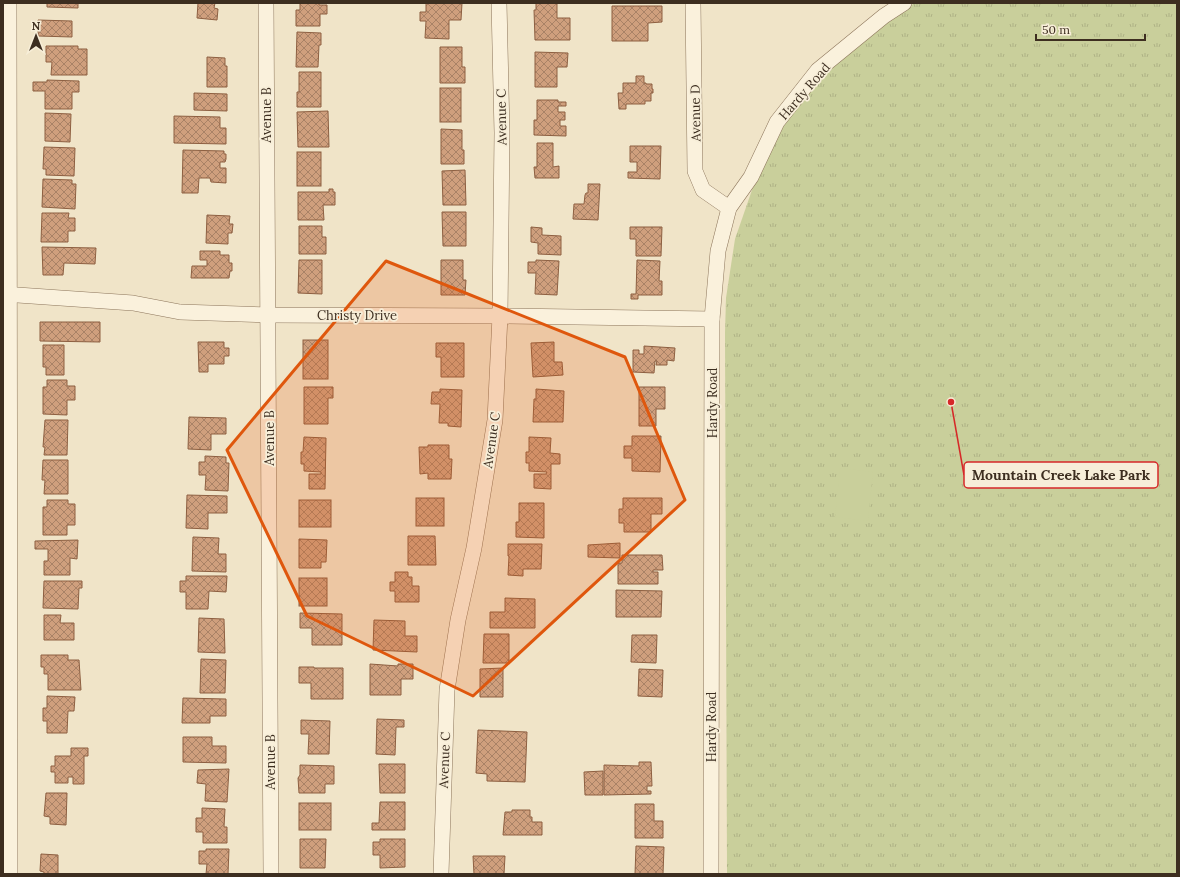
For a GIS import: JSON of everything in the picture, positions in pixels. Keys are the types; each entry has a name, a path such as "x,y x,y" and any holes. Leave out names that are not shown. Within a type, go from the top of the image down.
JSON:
{"street":[{"path":"9,3 6,295 10,874"},
{"name":"Avenue B","path":"266,3 271,874"},
{"name":"Avenue C","path":"441,874 447,690 458,620 474,548 495,420 500,316 502,133 499,3"},
{"name":"Avenue D","path":"693,3 695,171 702,190 729,208"},
{"name":"Hardy Road","path":"711,874 712,319 718,251 729,208 751,177 777,122 818,70 884,16 904,3"},
{"name":"Christy Drive","path":"6,295 133,303 180,312 268,315 712,319"}],"highlighted area":[{"path":"386,261 625,357 685,500 473,696 307,616 227,450"}],"green space":[{"path":"915,3 1177,3 1177,874 727,874 725,333 726,298 735,239 752,190 782,128 820,79 890,17"},
{"path":"840,468 873,472 868,521 835,517"}],"building":[{"path":"47,3 78,3 78,8 47,7"},
{"path":"198,3 215,3 214,8 218,9 217,20 197,18"},
{"path":"300,3 319,3 319,5 327,5 327,14 320,14 320,26 296,26 296,10 300,10"},
{"path":"426,3 462,3 461,20 449,20 449,39 425,38 426,21 420,21 420,12 426,12"},
{"path":"536,3 557,3 557,18 570,18 570,40 535,40 534,10 536,10"},
{"path":"612,6 662,6 662,22 648,23 648,41 612,41"},
{"path":"38,20 72,21 72,37 38,36"},
{"path":"297,32 321,33 318,67 296,67"},
{"path":"46,46 78,46 78,49 87,49 87,75 51,75 52,62 46,62"},
{"path":"440,47 462,47 462,67 465,67 465,83 440,83"},
{"path":"535,52 568,53 567,67 557,67 557,87 535,87"},
{"path":"207,57 225,58 225,66 227,66 227,87 207,87"},
{"path":"299,72 321,72 321,107 297,107"},
{"path":"636,76 644,76 644,83 652,84 653,93 651,93 651,101 645,101 645,104 626,104 626,109 619,109 618,93 623,93 623,83 636,83"},
{"path":"47,80 79,81 79,92 72,92 72,109 45,109 45,91 33,91 33,82 47,82"},
{"path":"440,88 461,88 461,122 440,122"},
{"path":"194,93 227,94 227,111 194,110"},
{"path":"537,100 558,100 558,102 566,102 566,106 558,106 558,112 565,112 565,120 560,120 560,126 566,126 566,136 534,135 534,120 537,120"},
{"path":"328,111 329,147 298,147 297,112"},
{"path":"45,113 71,114 70,142 45,141"},
{"path":"174,116 220,117 220,128 226,128 226,144 174,143"},
{"path":"441,129 462,130 464,164 441,164"},
{"path":"537,143 553,143 553,167 559,166 559,178 535,178 534,167 537,167"},
{"path":"630,146 661,146 660,179 628,178 628,172 637,172 637,162 630,162"},
{"path":"44,147 75,148 74,176 46,175 46,169 43,169"},
{"path":"183,150 224,151 224,154 226,154 226,159 225,162 220,162 220,168 226,168 226,183 211,182 210,178 199,178 198,193 182,193"},
{"path":"297,152 321,152 321,186 297,186"},
{"path":"465,170 466,205 443,205 442,171"},
{"path":"43,179 72,180 72,184 76,184 75,209 42,207"},
{"path":"588,184 600,184 598,220 573,219 574,204 584,204 585,195 588,193"},
{"path":"329,189 333,189 333,192 335,192 335,205 323,205 324,220 298,220 298,192 329,192"},
{"path":"442,212 466,212 466,246 443,246"},
{"path":"42,213 69,213 68,218 75,218 75,231 68,231 68,242 41,242"},
{"path":"207,215 230,216 229,224 233,224 232,233 228,233 228,244 206,243"},
{"path":"299,226 322,226 322,237 326,237 326,254 299,254"},
{"path":"531,227 542,228 542,235 561,236 561,255 538,254 538,243 531,242"},
{"path":"630,227 662,227 661,256 636,256 636,239 630,239"},
{"path":"42,247 96,248 95,264 64,263 63,275 43,275"},
{"path":"200,251 220,251 220,255 229,255 229,263 232,263 232,271 230,271 229,278 191,278 192,266 207,266 207,260 200,260"},
{"path":"299,260 322,260 322,294 298,293"},
{"path":"441,260 463,260 463,280 466,280 465,295 441,295"},
{"path":"536,260 559,261 557,295 535,294 536,273 528,273 528,262 536,262"},
{"path":"637,260 660,261 659,281 662,281 662,295 638,295 638,299 631,299 631,294 636,294"},
{"path":"40,322 100,322 100,342 40,341"},
{"path":"303,340 328,340 328,379 303,379"},
{"path":"198,342 224,342 224,348 229,348 229,356 224,356 224,364 208,364 208,372 199,372"},
{"path":"554,342 554,362 562,362 563,375 533,377 531,343"},
{"path":"436,343 464,343 464,377 441,377 441,357 436,357"},
{"path":"43,345 64,345 64,375 46,375 46,367 43,367"},
{"path":"644,346 675,348 674,361 667,360 667,365 656,365 657,361 655,361 654,373 633,372 633,350 639,350 639,354 644,354"},
{"path":"47,380 67,380 67,386 75,386 75,400 67,400 67,415 43,414 43,387 47,387"},
{"path":"304,387 333,387 333,398 328,398 328,424 304,424"},
{"path":"639,387 665,387 665,409 656,409 656,426 639,426"},
{"path":"440,389 462,390 461,427 448,426 448,423 439,423 440,404 431,404 432,392 440,392"},
{"path":"536,389 564,391 563,422 533,422"},
{"path":"189,417 226,418 226,434 211,434 211,450 188,449"},
{"path":"45,420 68,420 67,455 44,455 45,447 43,447"},
{"path":"632,436 661,436 660,472 632,471 632,458 624,458 624,446 632,446"},
{"path":"304,437 326,438 325,489 309,489 309,474 321,474 321,472 304,471 304,464 301,464 301,452 303,452"},
{"path":"529,437 551,438 550,453 560,454 560,464 551,464 551,489 534,488 534,474 546,474 547,472 529,471 529,463 526,463 526,452 529,452"},
{"path":"428,445 449,445 449,459 452,459 451,479 428,479 428,473 420,474 419,447 428,447"},
{"path":"205,456 226,457 226,463 229,463 228,491 205,490 206,475 199,475 199,462 205,462"},
{"path":"43,460 68,460 68,494 44,494 45,480 42,480"},
{"path":"187,495 227,496 227,513 208,513 208,529 186,528"},
{"path":"416,498 444,498 444,526 416,526"},
{"path":"623,498 662,498 662,514 651,514 651,532 624,532 624,523 619,523 619,509 623,509"},
{"path":"47,500 68,500 68,504 75,504 75,525 67,525 67,535 43,535 43,507 47,507"},
{"path":"299,500 331,500 331,527 299,527"},
{"path":"519,503 544,503 544,538 516,537 516,522 519,522"},
{"path":"408,536 435,536 436,565 408,565"},
{"path":"193,537 219,538 218,554 226,554 226,572 192,571"},
{"path":"299,539 327,540 326,562 321,562 321,568 299,568"},
{"path":"78,540 77,559 70,558 70,575 44,575 44,561 48,561 48,549 35,549 35,541"},
{"path":"620,543 620,558 588,557 588,545"},
{"path":"508,544 542,544 541,569 523,569 523,576 508,575"},
{"path":"622,555 662,555 663,570 653,570 653,572 658,572 658,584 618,584 618,563 622,563"},
{"path":"395,572 408,572 408,577 412,577 412,586 419,586 419,602 395,602 395,591 390,591 390,582 395,582"},
{"path":"186,576 227,576 226,592 209,591 208,609 186,609 186,592 180,592 180,581 186,581"},
{"path":"299,578 327,578 327,606 299,606"},
{"path":"44,581 82,581 82,588 79,588 78,609 43,608"},
{"path":"616,590 662,591 661,617 616,617"},
{"path":"505,598 535,599 535,628 490,628 490,612 505,612"},
{"path":"300,613 342,614 342,645 312,645 312,628 300,628"},
{"path":"44,615 61,615 60,623 74,623 74,640 44,640"},
{"path":"199,618 224,619 225,653 198,652"},
{"path":"374,620 405,621 405,636 417,636 417,652 373,650"},
{"path":"484,634 509,634 509,663 483,663"},
{"path":"632,635 657,635 656,663 631,662"},
{"path":"41,655 68,655 68,660 79,660 81,690 48,690 48,674 44,674 44,667 41,667"},
{"path":"201,659 226,660 225,693 200,693"},
{"path":"370,664 398,666 398,664 413,664 413,679 401,679 401,695 370,695"},
{"path":"299,667 343,668 343,699 311,699 311,683 299,683"},
{"path":"503,668 503,697 480,697 480,669"},
{"path":"639,669 663,670 662,697 638,696"},
{"path":"47,696 75,697 74,711 68,711 67,733 47,733 47,721 43,721 43,708 47,708"},
{"path":"183,698 226,699 226,716 210,716 210,723 182,723"},
{"path":"377,719 404,720 404,727 396,727 395,755 376,754"},
{"path":"301,720 330,721 329,754 308,754 309,734 301,734"},
{"path":"478,730 527,732 525,782 487,781 487,774 476,773"},
{"path":"183,737 212,737 212,746 226,746 226,763 183,762"},
{"path":"71,748 88,748 88,756 84,756 84,784 73,784 73,777 68,777 68,783 55,783 55,772 51,772 51,766 55,766 55,756 71,756"},
{"path":"639,762 651,762 652,786 647,786 647,791 651,791 651,794 604,795 604,765 639,766"},
{"path":"379,764 405,764 405,793 380,793"},
{"path":"300,765 334,766 334,784 325,784 325,793 299,793 298,778 300,775"},
{"path":"229,769 227,802 205,801 206,784 197,783 198,770"},
{"path":"603,771 603,795 585,795 584,772"},
{"path":"46,793 67,793 66,825 50,824 50,817 44,816"},
{"path":"380,802 405,802 405,830 372,830 372,823 379,823"},
{"path":"299,803 331,803 331,830 299,830"},
{"path":"635,804 654,804 654,821 663,821 663,838 635,838"},
{"path":"202,808 225,809 224,827 227,827 227,843 203,843 203,832 196,832 196,818 202,818"},
{"path":"512,810 530,810 532,822 542,822 542,835 503,835 505,812 512,812"},
{"path":"300,839 326,839 325,868 300,868"},
{"path":"380,839 405,839 405,867 380,868 380,855 373,855 373,842 380,842"},
{"path":"636,846 664,847 663,874 635,874"},
{"path":"206,849 229,849 228,874 206,874 207,864 199,864 199,851 206,851"},
{"path":"41,854 58,855 58,874 44,874 44,872 40,871"},
{"path":"473,856 505,856 504,874 474,874"}],"place":[{"name":"Mountain Creek Lake Park","path":"951,402"}]}
